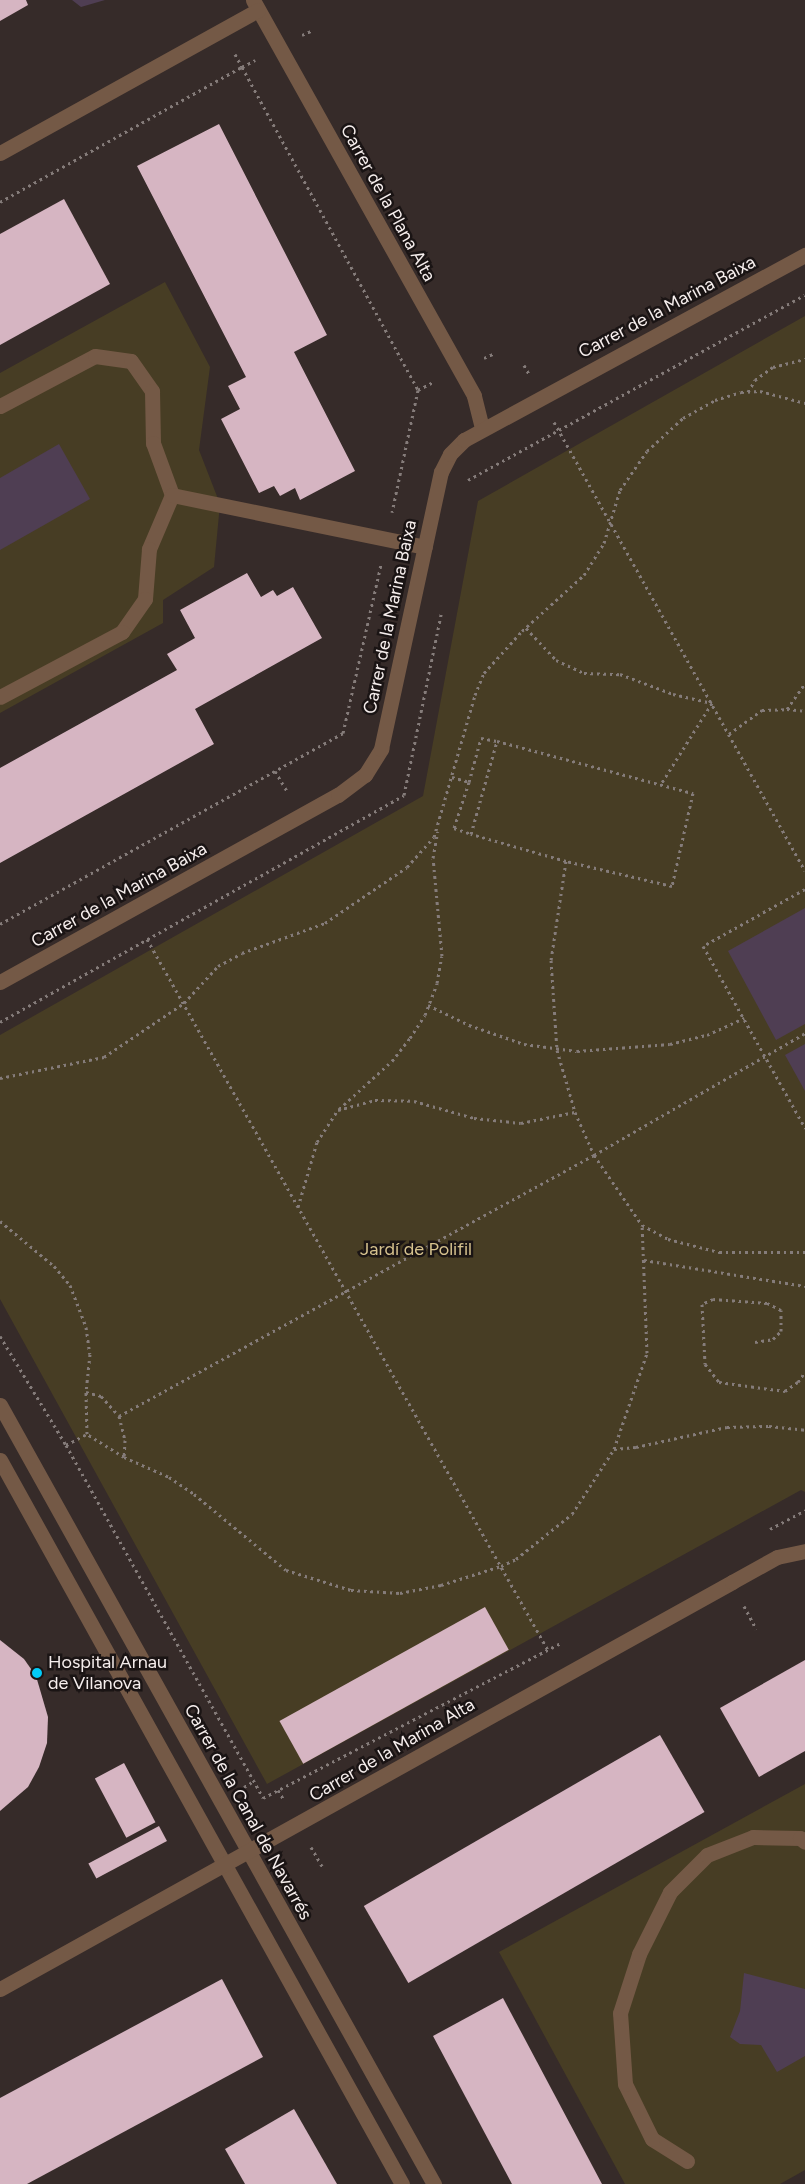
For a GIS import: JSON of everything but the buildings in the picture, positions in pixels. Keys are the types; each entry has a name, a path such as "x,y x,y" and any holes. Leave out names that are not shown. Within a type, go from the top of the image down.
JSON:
{"street":[{"path":"0,152 256,5"},
{"name":"Carrer de la Plana Alta","path":"256,5 474,396 482,427"},
{"name":"Carrer de la Marina Baixa","path":"0,982 338,795 365,775 381,749 441,472 447,460 464,440 482,427 805,255"},
{"path":"0,406 95,356 131,361 152,391 153,443 172,495 149,549 145,599 122,632 0,697"},
{"path":"172,495 425,547"},
{"name":"Carrer de la Canal de Navarrés","path":"0,1405 434,2184"},
{"path":"0,1460 402,2184"},
{"name":"Carrer de la Marina Alta","path":"0,1989 225,1866 777,1557 805,1551"},
{"path":"687,2161 652,2139 625,2084 620,2014 638,1954 670,1892 707,1855 753,1837 800,1838 805,1842"}],"path":[{"path":"0,202 242,67 418,390 343,733 0,924"},
{"path":"748,392 755,380 773,367 805,359"},
{"path":"298,1207 316,1142 338,1110 392,1061 410,1038 428,1005 437,983 442,956 433,858 452,777 484,673 526,628 584,576 604,543 620,490 633,469 663,435 715,400 748,392 760,391 805,403"},
{"path":"540,396 805,871"},
{"path":"526,628 556,660 584,673 620,674 673,694 712,703"},
{"path":"787,709 805,683"},
{"path":"661,784 712,703"},
{"path":"729,734 762,710 787,709 805,711"},
{"path":"481,738 661,784 693,793 672,886 566,861 454,828 481,738"},
{"path":"471,834 498,741"},
{"path":"452,777 469,782"},
{"path":"0,1078 104,1057 184,1003 218,966 242,953 325,923 388,883 426,849 440,822"},
{"path":"566,861 550,960 557,1050 575,1112 594,1155 642,1225 668,1239 719,1252 805,1252"},
{"path":"805,889 703,946 805,1128"},
{"path":"147,939 548,1650"},
{"path":"428,1005 469,1025 524,1044 557,1050 624,1050 670,1044 706,1035 744,1018"},
{"path":"119,1416 594,1155 805,1033"},
{"path":"338,1110 375,1100 414,1101 474,1118 521,1123 575,1112"},
{"path":"0,1221 54,1266 70,1285 86,1327 90,1354 86,1392 87,1434"},
{"path":"87,1434 124,1457 169,1477 194,1494 286,1570 351,1590 400,1593 441,1585 501,1566 534,1546 572,1514 614,1449 647,1353 642,1225"},
{"path":"644,1260 805,1286"},
{"path":"755,1342 773,1339 782,1331 781,1310 767,1303 713,1299 702,1304 705,1364 719,1382 784,1391 798,1382 805,1372"},
{"path":"0,1336 66,1445 264,1798 565,1641"},
{"path":"86,1392 101,1396 119,1416 125,1440 124,1457"},
{"path":"614,1449 643,1446 726,1427 769,1426 805,1430"},
{"path":"66,1445 87,1434"},
{"path":"762,1534 805,1510"}],"green space":[{"path":"165,282 210,367 199,450 220,504 214,567 163,600 163,623 0,713 0,373"},
{"name":"Jardí de Polifil","path":"805,316 805,1492 801,1490 267,1784 0,1299 0,1035 423,796 478,501"},
{"path":"805,1784 805,2170 780,2184 625,2184 499,1952"}],"shaded area":[{"path":"72,0 105,0 81,7"},
{"path":"59,444 90,499 0,550 0,478"},
{"path":"805,908 805,1024 776,1040 728,951"},
{"path":"805,1044 805,1091 785,1055"},
{"path":"744,1973 805,1989 805,2056 777,2072 761,2045 740,2044 730,2037 740,2011"}],"place":[{"name":"Hospital Arnau de Vilanova","path":"37,1673"}]}
